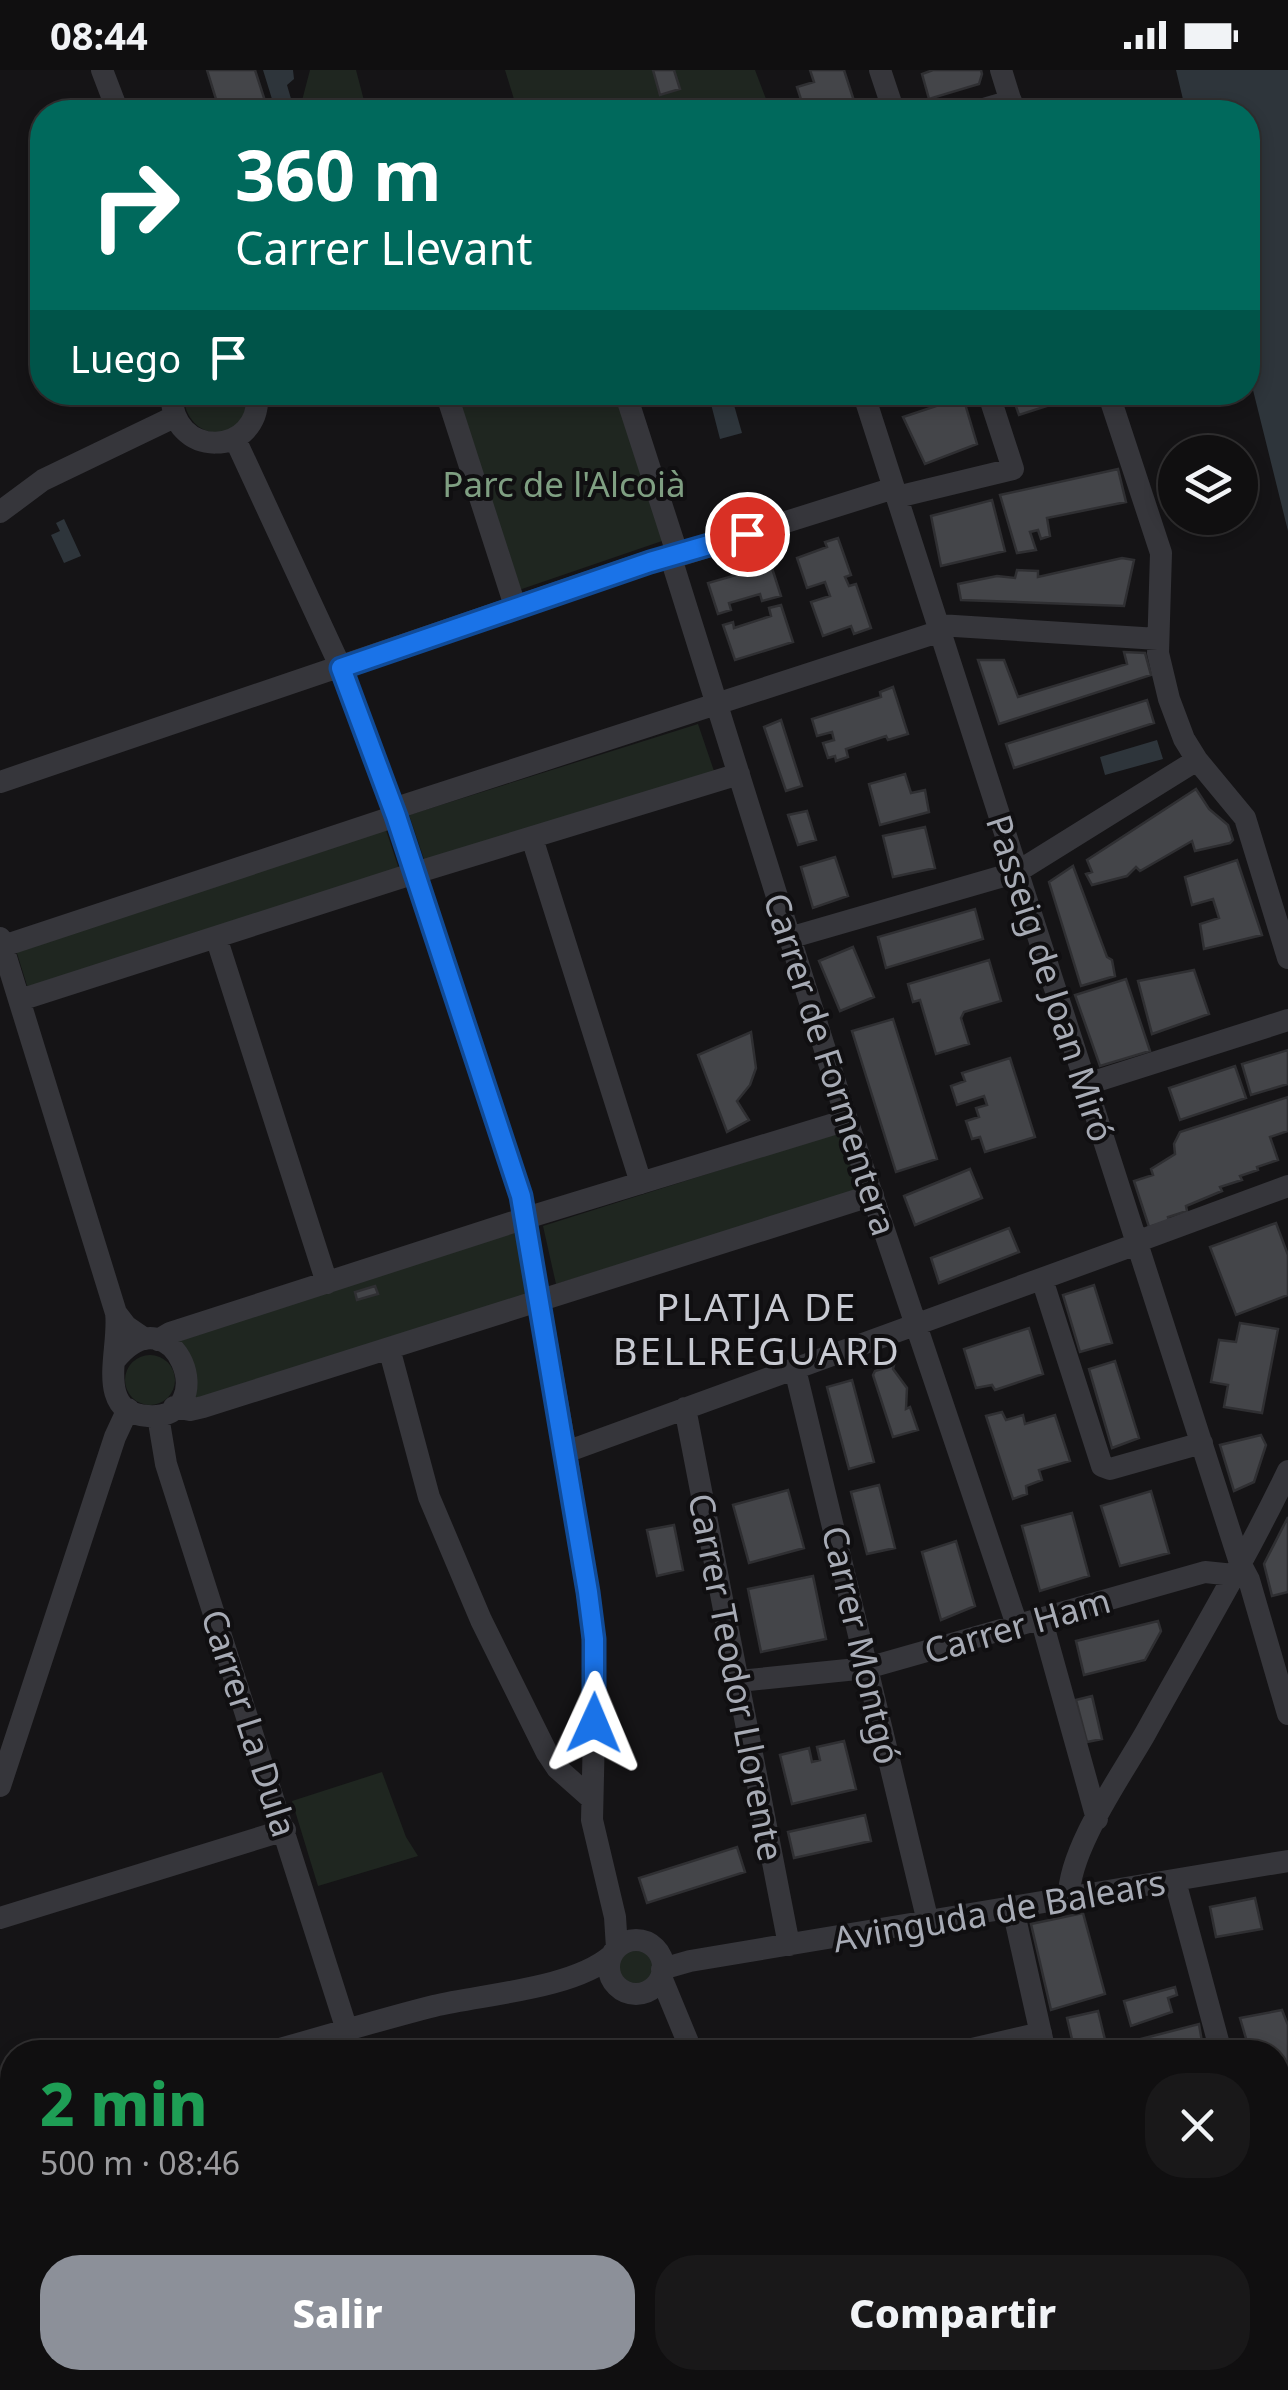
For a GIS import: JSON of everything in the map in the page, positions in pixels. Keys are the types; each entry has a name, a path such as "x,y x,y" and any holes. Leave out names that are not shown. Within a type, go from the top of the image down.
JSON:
{"street":[{"path":"102,70 113,100"},
{"path":"880,70 890,100"},
{"path":"1000,70 1011,100"},
{"path":"173,405 174,417 189,436 212,443 234,438 252,421 257,405"},
{"path":"450,405 516,610"},
{"path":"629,405 674,557"},
{"name":"Passeig de Joan Miró","path":"867,405 1202,1444 1237,1569 1249,1580 1288,1714"},
{"path":"0,782 650,562 896,493 1013,469 992,405"},
{"path":"1112,405 1161,552 1158,639 1163,681 1178,724 1197,760 1245,818 1288,958"},
{"path":"0,512 43,480 174,417"},
{"path":"234,438 341,668 395,813 526,1218 594,1639 592,1800 596,1840 610,1895 614,1952 609,1973 618,1988"},
{"name":"Carrer de Formentera","path":"674,557 716,704 847,1120 1017,1624"},
{"path":"873,1195 203,1407 138,1414 118,1400 112,1384 116,1312 1,942 940,628 1158,639"},
{"path":"789,938 1017,872 1197,760"},
{"path":"20,1000 739,774"},
{"path":"532,838 641,1183"},
{"path":"216,937 327,1283"},
{"path":"1084,1085 1286,1021"},
{"path":"116,1360 124,1349 170,1333 847,1120"},
{"path":"566,1452 1288,1186"},
{"path":"1042,1279 1102,1466 1110,1469 1202,1444"},
{"path":"116,1312 126,1326 170,1345 186,1364 188,1386 166,1411"},
{"path":"389,1348 426,1491 481,1620 547,1753 557,1768 592,1800"},
{"name":"Carrer Montgó","path":"795,1368 928,1922"},
{"name":"Carrer Teodor Llorente","path":"686,1408 789,1945"},
{"path":"0,1786 114,1437 128,1409"},
{"name":"Carrer La Dula","path":"166,1411 166,1464 350,2040"},
{"path":"1069,1899 1073,1867 1097,1819 1288,1470"},
{"name":"Carrer Ham","path":"739,1681 867,1668 1205,1572 1237,1569"},
{"path":"1041,1618 1097,1819"},
{"path":"0,1918 285,1830"},
{"name":"Avinguda de Balears","path":"656,1960 710,1958 1288,1861"},
{"path":"1175,1880 1219,2040"},
{"path":"610,1895 656,1960 687,2040"},
{"path":"1013,1909 1042,2040"},
{"path":"353,2040 481,1995 556,1982 590,1970 624,1943 656,1960"},
{"path":"556,1982 594,1983 642,1993 656,1984 656,1960"},
{"path":"642,1993 686,2040"}],"green space":[{"path":"310,70 356,70 364,100 302,100"},
{"path":"505,70 755,70 766,100 514,100"},
{"path":"186,405 246,405 240,421 218,432 195,423"},
{"name":"Parc de l'Alcoià","path":"457,405 620,405 665,540 516,591"},
{"path":"698,724 714,771 425,862 409,815"},
{"path":"386,830 400,872 29,992 16,950"},
{"path":"840,1132 860,1190 556,1284 543,1226"},
{"path":"516,1232 529,1294 191,1401 196,1383 194,1368 176,1341"},
{"path":"140,1356 160,1356 174,1370 174,1390 160,1404 140,1404 126,1390 126,1370"},
{"path":"382,1772 406,1837 418,1856 318,1886 292,1801"},
{"path":"637,1950 649,1956 655,1968 649,1980 637,1986 625,1980 619,1968 625,1956"}],"shaded area":[{"path":"263,70 293,70 294,79 287,85 291,100 272,100"},
{"path":"1176,70 1288,70 1288,531 1257,405 1260,405 1260,100 1183,100"},
{"path":"711,405 734,405 742,433 720,439"},
{"path":"64,519 81,556 64,563 51,535 60,531 56,523"},
{"path":"1157,740 1163,759 1105,775 1100,757"}],"building":[{"path":"207,70 255,70 265,100 216,100"},
{"path":"653,70 674,70 680,89 660,95"},
{"path":"810,70 844,70 854,100 801,100 797,87 814,82"},
{"path":"933,70 981,70 982,74 979,84 929,99 922,74"},
{"path":"939,405 965,405 977,444 925,464 903,417"},
{"path":"1016,405 1050,405 1019,415"},
{"path":"1118,469 1126,502 1047,518 1050,536 1041,539 1038,530 1030,532 1036,550 1017,553 1000,495"},
{"path":"992,500 1005,551 941,566 931,516"},
{"path":"838,538 851,575 845,577 849,586 856,584 871,628 854,634 851,626 823,636 811,602 830,596 825,582 807,588 797,558 827,547 825,542"},
{"path":"1122,558 1134,560 1124,606 961,600 958,584 997,576 1015,578 1017,570 1038,571 1038,577"},
{"path":"771,565 781,596 762,601 760,594 729,603 731,610 718,614 708,583"},
{"path":"781,605 793,642 735,660 723,625 733,622 734,628 771,616 769,608"},
{"path":"1124,652 1145,653 1151,675 999,724 978,660 1004,660 1018,697 1127,664"},
{"path":"893,687 908,734 888,740 886,736 846,749 848,757 836,761 835,756 828,758 823,743 834,740 832,732 817,736 812,719 881,697 880,692"},
{"path":"1147,700 1154,723 1014,768 1006,744"},
{"path":"781,720 802,786 786,791 764,727"},
{"path":"905,774 911,793 925,790 929,812 880,825 869,784"},
{"path":"1196,789 1209,809 1228,825 1233,840 1230,843 1195,851 1192,841 1140,871 1136,867 1127,876 1092,885 1086,874 1092,872 1087,860"},
{"path":"807,811 816,840 798,845 788,815"},
{"path":"925,827 935,868 893,877 883,836"},
{"path":"835,857 848,896 813,908 801,867"},
{"path":"1237,860 1262,935 1204,949 1200,924 1219,918 1213,899 1192,905 1185,877"},
{"path":"1073,866 1115,976 1081,986 1049,882"},
{"path":"975,909 983,939 886,968 878,937"},
{"path":"853,947 874,997 840,1011 819,961"},
{"path":"989,960 1001,1001 964,1012 961,1018 969,1044 936,1054 920,1000 913,1002 908,984"},
{"path":"1194,970 1209,1014 1152,1034 1138,981"},
{"path":"1126,979 1150,1051 1100,1066 1075,995"},
{"path":"893,1019 937,1159 896,1172 852,1031"},
{"path":"751,1032 756,1068 750,1085 737,1101 749,1120 727,1132 698,1055"},
{"path":"1288,1050 1288,1084 1251,1095 1242,1064"},
{"path":"1010,1058 1035,1137 985,1152 980,1137 972,1139 966,1121 979,1117 976,1108 987,1105 984,1096 957,1105 951,1086 965,1081 962,1073"},
{"path":"1235,1066 1246,1098 1180,1120 1169,1088"},
{"path":"1288,1097 1288,1131 1270,1137 1278,1160 1257,1167 1258,1170 1240,1176 1242,1180 1220,1187 1222,1191 1186,1206 1187,1211 1168,1217 1169,1221 1149,1227 1134,1181 1153,1175 1151,1169 1175,1154 1174,1144 1180,1132"},
{"path":"970,1169 982,1198 915,1225 904,1196"},
{"path":"1276,1223 1288,1255 1288,1295 1236,1315 1210,1247"},
{"path":"1009,1228 1019,1252 939,1283 931,1258"},
{"path":"1094,1285 1112,1343 1080,1352 1063,1295"},
{"path":"375,1286 378,1294 357,1300 355,1292"},
{"path":"1240,1323 1278,1329 1262,1413 1224,1407 1228,1385 1211,1382 1219,1340 1236,1342"},
{"path":"1029,1328 1043,1374 995,1390 992,1385 976,1388 964,1349"},
{"path":"1115,1361 1139,1438 1112,1448 1089,1369"},
{"path":"894,1365 907,1388 906,1409 910,1407 918,1430 893,1437 873,1375"},
{"path":"852,1380 874,1462 849,1469 827,1387"},
{"path":"1002,1412 1006,1420 1023,1415 1025,1424 1055,1415 1070,1461 1039,1470 1042,1480 1026,1486 1027,1494 1013,1499 986,1416"},
{"path":"1261,1435 1266,1445 1254,1482 1234,1491 1220,1445"},
{"path":"879,1485 895,1548 867,1554 851,1492"},
{"path":"788,1490 804,1548 749,1563 733,1505"},
{"path":"1151,1491 1169,1553 1120,1566 1101,1506"},
{"path":"1072,1513 1089,1576 1040,1591 1022,1526"},
{"path":"1288,1517 1288,1592 1272,1596 1264,1564"},
{"path":"674,1525 683,1570 657,1576 647,1530"},
{"path":"956,1541 975,1606 941,1620 922,1552"},
{"path":"813,1576 826,1639 761,1652 748,1589"},
{"path":"1158,1621 1161,1631 1145,1660 1084,1675 1076,1641"},
{"path":"1092,1696 1102,1739 1087,1742 1076,1700"},
{"path":"844,1741 856,1789 792,1804 780,1755 809,1748 812,1762 820,1760 817,1747"},
{"path":"865,1815 871,1841 794,1858 788,1832"},
{"path":"737,1847 745,1872 647,1903 639,1878"},
{"path":"1255,1898 1262,1929 1216,1937 1210,1907"},
{"path":"1083,1913 1105,1994 1051,2010 1031,1924"},
{"path":"1175,1987 1177,1995 1168,1998 1172,2012 1131,2026 1124,2001"},
{"path":"1282,2010 1288,2040 1246,2040 1240,2018"},
{"path":"1098,2011 1105,2040 1072,2040 1067,2018"},
{"path":"1199,2024 1202,2040 1137,2040"}],"district":[{"name":"PLATJA DE BELLREGUARD","path":"757,1328"}],"route":[{"path":"594,1723 594,1639 588,1592 521,1196 396,816 341,668 650,562 747,534"}]}
